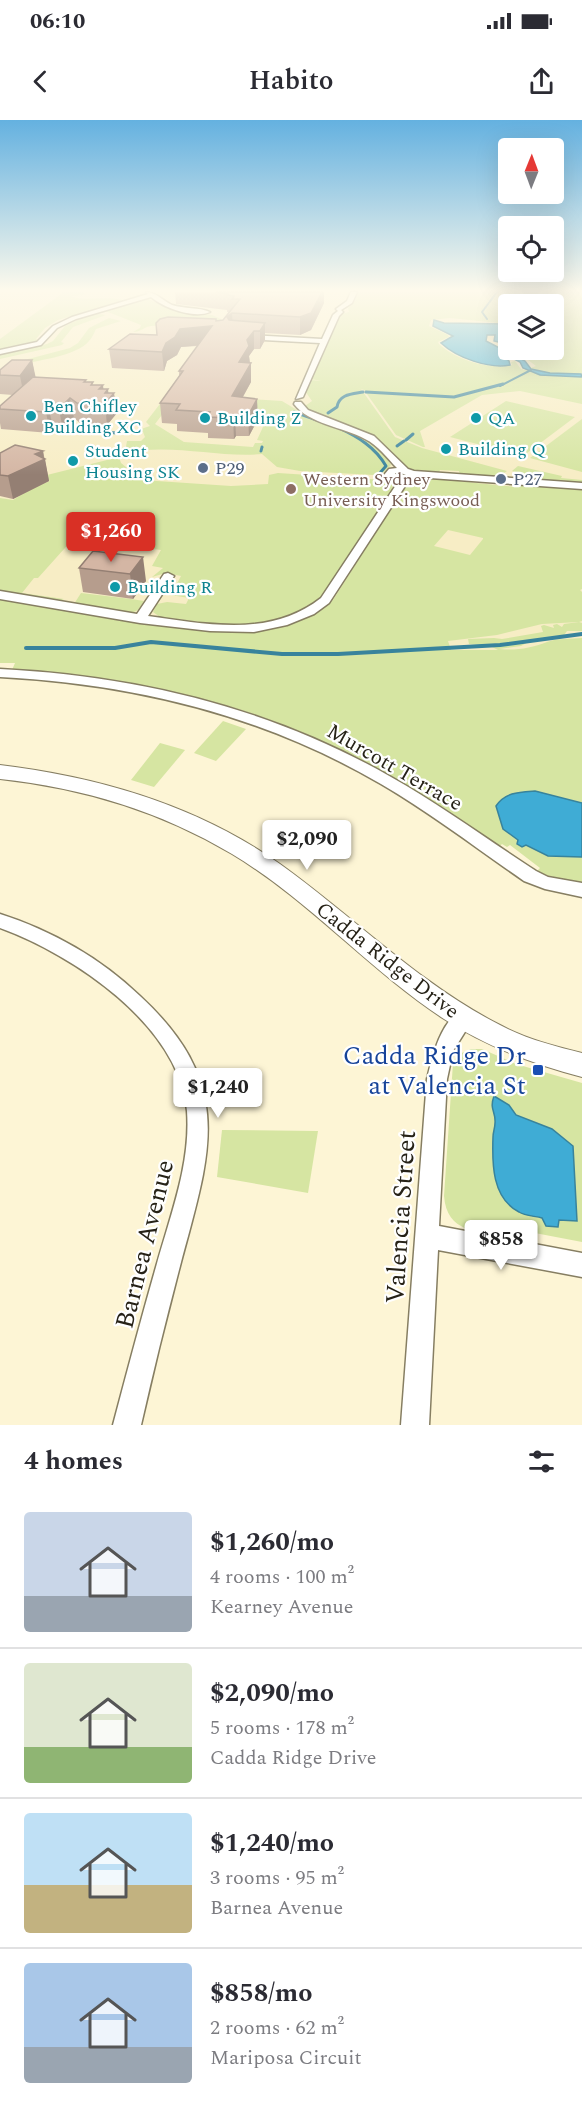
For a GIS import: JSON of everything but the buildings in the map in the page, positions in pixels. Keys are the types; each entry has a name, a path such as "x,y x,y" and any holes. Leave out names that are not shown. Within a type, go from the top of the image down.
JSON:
{"street":[{"path":"319,353 294,400 305,412 348,427 371,438 384,449 402,475"},
{"path":"402,475 582,486"},
{"path":"0,595 140,619 232,629 274,625 308,612 318,606 330,593 402,475"},
{"path":"140,619 168,576"},
{"name":"Murcott Terrace","path":"0,673 59,677 134,687 187,699 261,721 316,744 368,770 530,876 545,883 582,890"},
{"name":"Cadda Ridge Drive","path":"0,771 52,779 117,794 176,816 222,838 280,875 438,1003 463,1019 515,1045 582,1065"},
{"name":"Barnea Avenue","path":"0,921 63,948 111,981 144,1011 174,1047 186,1067 194,1090 198,1123 194,1165 127,1425"},
{"name":"Valencia Street","path":"415,1425 439,1067 444,1048 463,1019"},
{"path":"428,1236 582,1265"}],"shaded area":[{"name":"Western Sydney University Kingswood","path":"0,353 498,353 498,360 564,360 564,353 582,353 582,688 0,628"}],"green space":[{"path":"9,353 27,353 0,359 0,355"},
{"path":"51,353 69,353 17,365 17,362"},
{"path":"322,353 451,353 483,365 512,365 511,362 515,361 521,369 525,370 536,366 528,360 564,360 564,353 582,353 582,404 520,391 482,395 420,431 425,447 396,435 361,389 395,437 422,448 507,471 499,476 460,475 459,471 440,470 438,475 409,470 375,438 305,408 312,401 305,391 311,380 321,381 311,379"},
{"path":"166,396 171,403 155,424 184,442 253,447 255,443 263,441 257,440 268,416 250,406 250,399 282,401 302,413 363,437 385,455 391,465 384,472 374,475 300,471 277,467 262,454 156,450 122,454 125,452 127,441 141,441 145,437 143,432 140,432 141,429 150,426 146,422"},
{"path":"506,401 575,417 523,456 450,437"},
{"path":"582,419 582,472 530,458"},
{"path":"119,457 121,463 142,480 231,486 268,484 269,475 278,473 385,480 393,485 382,507 329,589 317,601 300,612 282,619 262,623 221,624 160,617 153,612 157,604 167,602 186,604 189,598 171,595 181,576 166,573 152,577 163,568 152,566 161,550 73,539 22,593 64,599 59,601 0,592 0,498 13,500 32,488 50,481 43,476"},
{"path":"518,466 562,476 561,478 582,480 582,482 544,480 512,471"},
{"path":"426,478 519,487 519,485 582,489 582,589 580,590 582,592 582,621 579,622 582,623 582,631 567,631 562,638 532,640 521,646 499,649 511,650 555,640 582,638 582,883 535,873 540,868 510,845 507,847 502,844 499,847 383,773 304,733 264,718 182,694 98,679 12,670 15,663 0,663 0,597 218,632 255,631 298,621 333,600 406,485 414,480","holes":["448,530 483,538 483,539 470,555 434,546","579,622 564,624 562,627 557,624 553,625 554,628 544,625 541,626 543,632 502,639 468,639 469,644 490,646 498,650 451,650 448,641 497,635 542,624"]},
{"path":"81,593 144,601 134,612 113,612 74,604"},
{"path":"223,721 246,729 216,761 194,753"},
{"path":"160,743 185,750 154,787 131,780"},
{"path":"471,1049 482,1049 516,1064 582,1083 582,1242 514,1229 506,1237 484,1233 465,1228 451,1217 446,1208 444,1196 453,1063 457,1055"},
{"path":"222,1130 318,1131 308,1193 217,1177"}],"water":[{"path":"456,353 498,353 498,360 508,360 510,365 483,364"},
{"path":"516,360 525,361 531,369 550,373 581,374 582,377 540,375 523,368"},
{"path":"535,791 582,803 582,857 548,856 526,845 522,847 517,844 518,840 503,829 496,806 500,801 513,794"},
{"path":"494,1096 509,1105 516,1115 552,1129 573,1146 577,1221 559,1220 558,1227 546,1226 542,1218 521,1213 503,1198 496,1179 493,1158 495,1119 492,1104"}],"waterway":[{"path":"500,386 531,370"},
{"path":"366,392 454,397 503,384"},
{"path":"328,413 337,407 343,397 363,392"},
{"path":"294,412 320,421"},
{"path":"339,428 359,439 377,453 386,466 379,474"},
{"path":"85,429 116,433"},
{"path":"406,440 413,434"},
{"path":"397,446 404,441"},
{"path":"261,451 262,447"},
{"path":"26,648 115,648 151,642 282,654 338,654 500,645 582,634"}],"place":[{"name":"Ben Chifley Building XC","path":"31,416"},
{"name":"Building Z","path":"205,418"},
{"name":"QA","path":"476,418"},
{"name":"Building Q","path":"446,449"},
{"name":"Student Housing SK","path":"73,461"},
{"name":"P29","path":"203,468"},
{"name":"P27","path":"501,479"},
{"name":"Western Sydney University Kingswood","path":"291,489"},
{"name":"Building R","path":"115,587"},
{"name":"Cadda Ridge Dr at Valencia St","path":"538,1070"}]}
